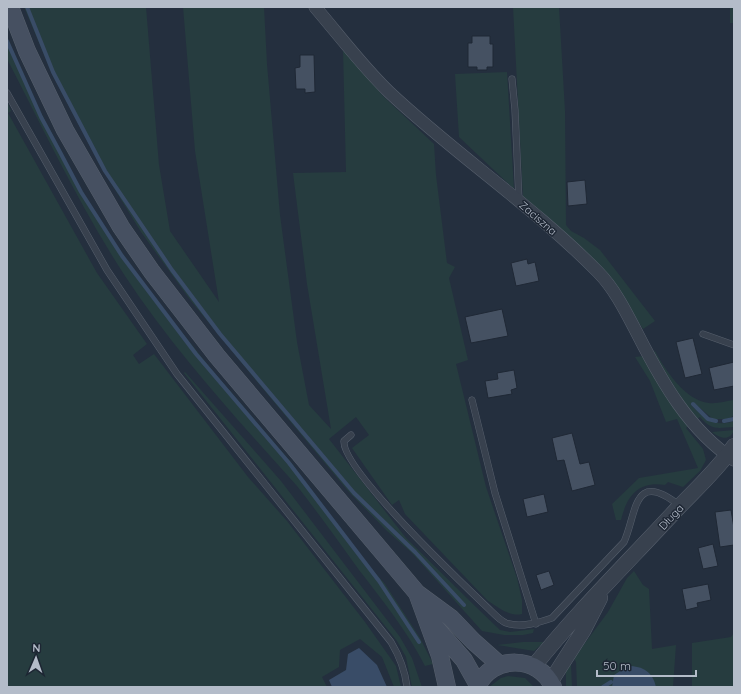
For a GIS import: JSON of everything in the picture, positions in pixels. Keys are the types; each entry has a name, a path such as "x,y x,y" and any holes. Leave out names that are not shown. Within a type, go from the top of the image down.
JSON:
{"main road":[{"path":"10,7 27,51 65,130 121,227 152,272 217,356 417,593 451,618 473,641 500,665"},
{"path":"417,593 427,618 447,687"},
{"path":"427,618 443,634 464,660 478,686 491,670 500,665 512,662 534,666 543,672 552,684"}],"street":[{"name":"Zaciszna","path":"315,7 388,91 434,132 519,201 599,273 615,294 671,394 703,435 732,454"},
{"name":"Długa","path":"534,666 572,619 606,586 680,506 732,454"},
{"name":"Długa","path":"552,684 583,631 606,586"}],"lane":[{"path":"512,79 515,110 519,201"},
{"path":"7,93 111,277 177,374 392,642 399,655 405,672 407,687"},
{"path":"703,334 734,346"},
{"path":"472,400 495,493 536,624"},
{"path":"351,435 344,441 344,445 351,459 403,525 491,611 505,622 520,625 536,624 552,618 624,542 638,499 645,494 653,492 669,497 680,506"}],"green space":[{"path":"24,7 146,7 159,165 170,231 219,302 195,151 183,7 264,7 267,64 280,215 297,342 309,405 331,429 307,284 293,173 346,172 343,49 384,97 434,144 436,175 447,263 455,267 449,278 468,360 456,364 486,487 517,578 522,600 522,614 517,615 508,613 488,601 405,514 399,500 392,505 352,448 369,435 356,417 329,439 406,538 500,630 510,632 534,629 533,633 523,635 504,635 482,631 412,553 387,531 349,492 191,301 141,232 101,167 53,76"},
{"path":"513,7 559,7 565,111 566,225 571,231 584,238 600,250 655,321 643,329 608,276 523,197"},
{"path":"730,7 734,7 734,23 730,23"},
{"path":"7,37 40,111 85,196 126,262 212,370 290,461 349,543 385,584 420,638 433,664 425,666 394,616 305,496 207,384 144,304 93,223 49,142 7,59"},
{"path":"507,72 514,189 459,137 455,74"},
{"path":"7,101 11,111 8,113 97,273 147,344 133,355 139,364 154,354 248,477 287,521 365,622 396,666 401,687 394,687 382,657 360,639 340,650 339,667 322,677 327,687 7,687"},
{"path":"655,351 670,375 684,391 692,397 709,403 734,400 734,415 729,419 713,419 694,403 691,405 705,418 715,422 727,423 734,421 734,427 715,428 708,425 700,417 697,419 682,401 652,353"},
{"path":"643,356 689,425 686,428 703,449 706,460 700,471 683,487 668,482 665,485 648,485 641,488 627,503 621,520 616,520 612,504 639,478 698,468 677,419 666,422 650,381 635,357"},
{"path":"185,372 281,481 400,637 412,658 422,687 412,687 406,657 397,641 184,373"},
{"path":"734,430 730,436 724,438 712,432"},
{"path":"634,571 643,585 649,589 652,649 676,645 673,687 577,687 576,662 574,658 608,612 627,578"},
{"path":"734,633 734,687 688,687 692,686 692,643 731,637"},
{"path":"523,642 544,642 534,651 497,645"},
{"path":"571,664 572,687 566,687 566,669"},
{"path":"508,676 525,678 534,687 489,687 501,678"}],"water":[{"path":"359,648 377,665 387,687 332,687 329,680 346,670 348,654"},
{"path":"628,666 638,667 650,674 656,687 612,687 614,675"}],"building":[{"path":"472,36 490,36 490,44 493,44 493,67 487,67 487,70 477,70 477,67 468,67 468,43 472,43"},
{"path":"300,55 314,55 315,92 305,93 305,89 296,89 295,68 300,67"},
{"path":"585,180 587,204 568,206 567,182"},
{"path":"527,259 528,264 535,262 539,281 516,286 511,263"},
{"path":"502,309 508,336 471,343 465,317"},
{"path":"693,338 702,374 685,378 676,342"},
{"path":"734,362 734,386 714,390 709,368"},
{"path":"514,370 517,388 511,390 512,394 488,398 485,381 498,379 497,373"},
{"path":"572,433 580,464 589,462 595,485 572,491 564,460 557,461 552,438"},
{"path":"544,494 548,512 527,517 523,499"},
{"path":"731,510 734,528 734,545 720,547 715,512"},
{"path":"713,544 718,566 703,569 698,548"},
{"path":"549,571 554,585 541,590 536,575"},
{"path":"708,584 711,600 697,603 698,607 686,610 682,589"}],"waterway":[{"path":"27,7 53,72 105,171 172,270 220,334 354,493 415,552 464,605"},
{"path":"7,41 41,117 81,192 122,256 196,354 289,463 379,581 419,642"},
{"path":"693,404 708,419 716,421"},
{"path":"724,421 734,419"},
{"path":"603,687 611,682"}]}
